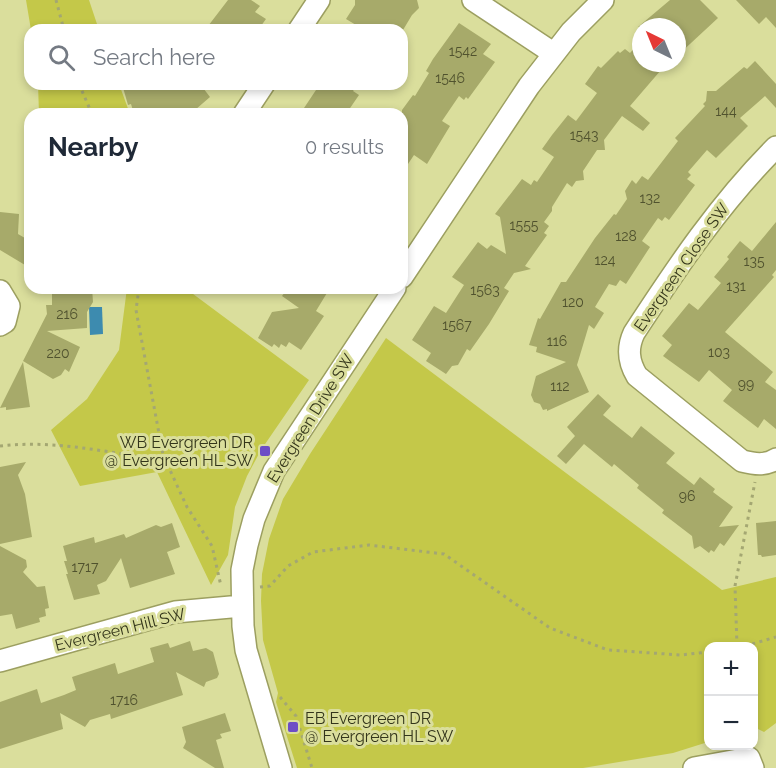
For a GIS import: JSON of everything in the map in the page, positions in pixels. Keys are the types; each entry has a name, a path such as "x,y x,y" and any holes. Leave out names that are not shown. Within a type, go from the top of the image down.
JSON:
{"street":[{"path":"303,24 319,0"},
{"path":"473,0 554,53"},
{"path":"408,268 529,86 554,53 603,0"},
{"path":"248,108 260,90"},
{"name":"Evergreen Close SW","path":"767,462 742,461 637,376 630,363 629,350 634,333 707,224 776,147"},
{"path":"0,291 9,306 5,322 0,326"},
{"name":"Evergreen Drive SW","path":"281,768 246,650 242,570 247,545 254,519 274,471 390,294"},
{"name":"Evergreen Hill SW","path":"0,661 175,612 242,606"},
{"path":"694,768 749,758 753,768"}],"path":[{"path":"56,0 62,24"},
{"path":"82,90 89,108"},
{"path":"138,294 136,310 166,464 187,507 212,546 221,586"},
{"path":"0,446 26,442 71,446 153,459 166,464"},
{"path":"737,642 735,586 767,462"},
{"path":"255,588 270,586 288,566 313,552 369,544 444,554 550,628 608,650 681,655 704,652"},
{"path":"758,642 776,637"},
{"path":"278,694 296,716 312,768"}],"shaded area":[{"path":"26,0 89,0 97,24 30,24"},
{"path":"38,90 121,90 128,108 39,108"},
{"path":"126,294 193,294 309,380 261,450 247,476 235,507 228,555 211,585 157,472 80,486 51,430 87,399 119,350"},
{"path":"386,338 722,590 776,577 776,723 764,732 758,729 758,642 704,642 704,743 673,753 583,768 297,768 276,702 278,693 263,640 262,574 269,539 283,499"}],"water":[{"path":"89,307 102,307 103,334 90,335"}],"building":[{"path":"228,0 251,0 260,6 255,12 266,19 262,24 210,24"},
{"path":"355,0 417,0 419,8 407,24 354,24 346,19 355,5"},
{"path":"670,0 700,0 718,18 686,48 686,18 649,18"},
{"path":"736,0 776,0 776,28 766,17 759,24"},
{"path":"459,23 491,44 483,54 495,62 468,99 466,97 464,100 459,96 442,121 450,126 427,164 414,155 408,164 408,108 403,108 413,95 415,96 429,73 426,71"},
{"path":"625,49 630,53 632,51 632,72 659,72 630,106 650,123 643,131 622,116 604,140 605,150 597,150 583,171 584,180 576,181 572,187 567,183 544,222 549,226 544,233 547,235 525,266 531,269 514,273 504,288 509,291 489,324 470,351 467,349 458,365 452,366 446,374 426,361 431,353 412,340 434,306 446,313 464,285 452,277 478,242 487,249 491,245 506,254 500,217 495,214 522,179 531,185 534,180 537,182 554,157 542,149 568,115 576,121 597,93 585,84 598,66 601,68 618,51 620,53"},
{"path":"755,61 776,84 776,108 765,96 740,118 748,126 716,158 707,150 688,172 691,175 687,179 695,185 669,220 665,217 662,221 658,218 642,241 650,247 626,284 620,280 616,286 609,284 595,307 604,313 594,329 589,325 577,365 589,392 547,411 547,409 543,410 540,404 534,402 531,395 536,376 566,362 536,352 537,347 529,345 538,318 540,319 561,282 566,282 595,238 627,199 625,191 632,180 636,184 642,176 648,180 678,141 675,138 705,106 703,104 706,101 707,91 716,91 744,67 747,69"},
{"path":"124,90 205,90 210,97 197,108 132,108 131,104 128,105"},
{"path":"316,90 354,90 359,95 350,108 304,108"},
{"path":"0,212 19,214 18,234 24,238 24,264 0,250"},
{"path":"776,222 776,270 772,275 774,277 725,332 773,372 765,382 776,390 776,429 764,419 758,428 723,401 732,390 709,370 699,382 663,356 672,345 662,336 689,303 698,310 721,283 714,277 740,241 752,251"},
{"path":"52,294 92,294 93,302 87,312 87,328 47,331 80,347 69,372 65,369 61,375 53,379 23,361 47,314 46,305 52,305"},
{"path":"284,294 326,294 316,311 324,316 301,350 289,342 286,347 281,344 279,348 274,344 272,347 258,338 272,312 299,308 282,296"},
{"path":"23,362 30,407 6,410 6,407 0,408"},
{"path":"598,394 611,406 603,415 632,438 641,426 675,453 666,463 694,485 700,477 715,489 713,492 733,507 719,527 739,525 724,546 720,543 714,552 711,550 709,553 700,546 694,549 692,536 662,513 664,510 637,488 639,485 614,464 612,467 584,444 566,464 557,456 575,436 567,427"},
{"path":"26,462 18,475 25,494 32,537 0,544 0,467"},
{"path":"776,521 776,555 762,557 758,555 756,523"},
{"path":"172,523 180,547 167,552 175,574 130,588 121,558 106,581 97,585 100,594 74,600 66,574 68,574 64,561 67,561 63,546 94,537 95,543 124,534 126,538 156,525 161,527"},
{"path":"0,546 26,560 27,567 23,572 37,587 45,586 49,608 45,609 46,616 39,618 40,622 16,629 12,614 0,616"},
{"path":"190,641 193,651 206,648 213,652 219,674 217,678 206,682 204,687 176,672 183,695 111,719 110,714 90,720 85,727 60,713 63,729 0,749 0,702 37,689 41,703 76,690 72,677 115,663 118,674 154,662 150,648 168,643 170,648"},
{"path":"225,713 231,731 220,734 222,738 216,740 224,768 215,768 183,748 186,742 182,727"}],"place":[{"name":"WB Evergreen DR @ Evergreen HL SW","path":"265,451"},
{"name":"EB Evergreen DR @ Evergreen HL SW","path":"293,727"}]}
